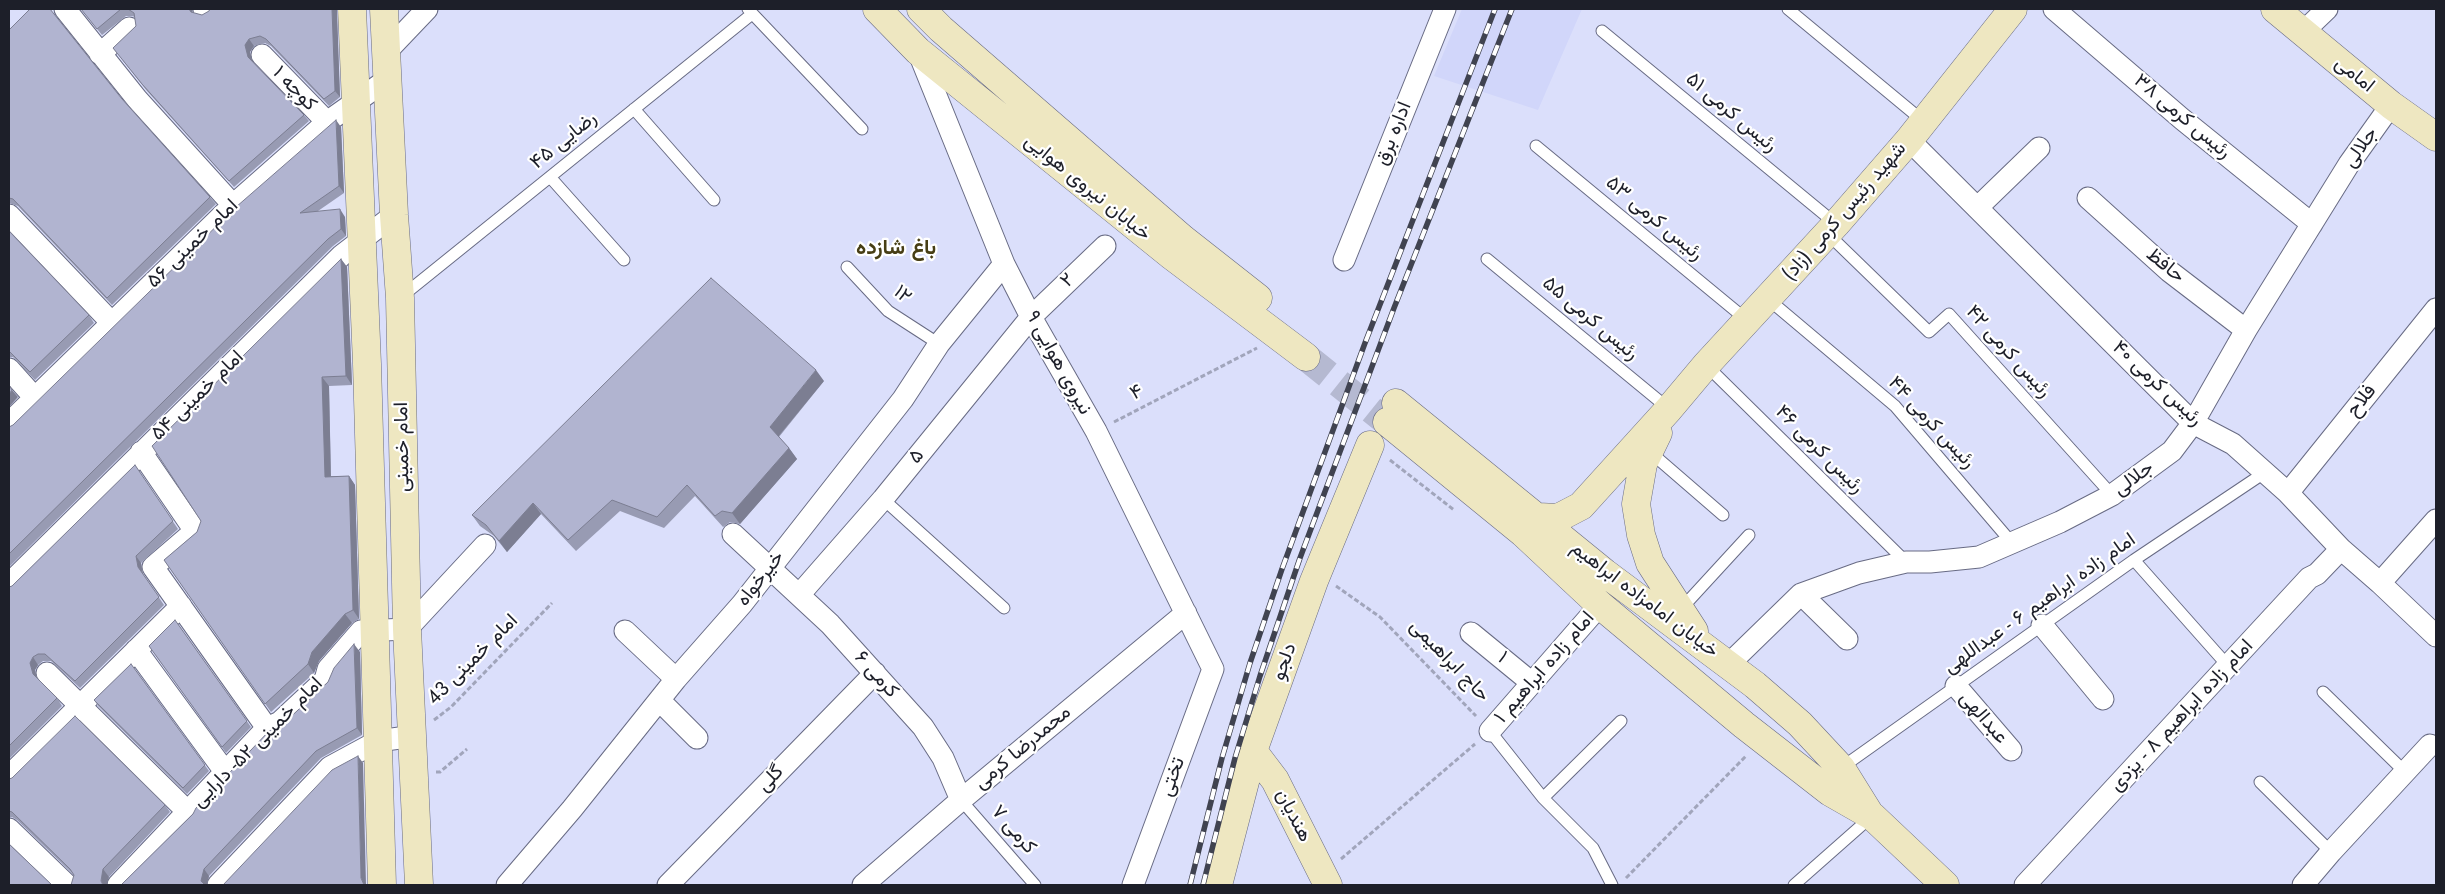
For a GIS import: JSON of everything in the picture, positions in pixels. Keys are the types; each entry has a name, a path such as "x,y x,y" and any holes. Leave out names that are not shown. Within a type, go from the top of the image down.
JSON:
{"main road":[{"name":"امام خمینی","path":"352,9 363,239 382,885"},
{"name":"امام خمینی","path":"384,9 400,298 407,629 415,775 414,881"},
{"name":"خیابان نیروی هوایی","path":"877,9 918,51 1165,250 1278,337 1310,350 948,35 921,9"},
{"name":"شهید رئیس کرمی (زاد)","path":"1669,409 1706,365 1832,229 1916,131 2013,9"},
{"name":"امامی","path":"2276,9 2302,33 2392,105 2432,127"},
{"path":"1669,409 1643,464 1636,504 1641,535 1650,563 1706,649"},
{"path":"1538,517 1558,518 1581,506 1669,409"},
{"name":"خیابان امامزاده ابراهیم","path":"1872,816 1830,792 1753,732 1600,605 1392,413 1538,517 1605,573 1756,685 1800,724 1840,768 1872,816 1945,885"},
{"name":"دلجو","path":"1218,885 1253,751 1317,573 1370,445"},
{"path":"1753,732 1767,712 1766,702 1756,685"},
{"name":"هندیان","path":"1253,751 1275,780 1325,880"}],"street":[{"path":"65,9 137,99 233,205"},
{"path":"387,51 428,9"},
{"name":"اداره برق","path":"1344,260 1444,9"},
{"name":"رئیس کرمی ۳۸","path":"2054,9 2182,119 2312,224"},
{"path":"2302,33 2326,9"},
{"path":"100,54 129,28"},
{"name":"نیروی هوایی ۹","path":"918,51 1004,264 1031,317 1096,431 1213,669"},
{"name":"کوچه ۱","path":"262,55 327,122"},
{"name":"امام خمینی ۵۶","path":"9,423 233,205 327,122 388,80"},
{"name":"جلالی","path":"1729,664 1801,594 1859,573 1906,562 1930,562 1979,557 2112,496 2172,451 2193,423 2246,330 2349,164 2392,105"},
{"name":"رئیس کرمی ۴۰","path":"1916,131 1977,208 2193,423 2232,444 2288,493 2341,549 2436,636"},
{"path":"1977,208 2039,148"},
{"name":"حافظ","path":"2088,198 2163,266 2246,330"},
{"path":"9,215 111,322"},
{"name":"امام خمینی ۵۴","path":"9,584 342,255 394,215"},
{"name":"۲","path":"1031,317 1106,246"},
{"name":"خیرخواه","path":"507,885 660,701 676,679 742,604 769,567 903,399 939,344 1004,264"},
{"name":"فلاح","path":"2288,493 2436,309"},
{"name":"۵","path":"800,595 883,499 1031,317"},
{"path":"9,369 35,398"},
{"path":"141,452 195,531 153,568 267,728"},
{"path":"2380,583 2436,520"},
{"name":"کرمی ۶","path":"733,534 830,624 923,727 943,758 961,800"},
{"path":"407,629 485,546"},
{"name":"امام زاده ابراهیم ۸ - یزدی","path":"2025,885 2309,578 2317,574 2341,549"},
{"path":"1801,594 1847,639"},
{"name":"امام زاده ابراهیم ۱","path":"1490,731 1600,605"},
{"path":"9,776 80,703 181,606"},
{"name":"محمدرضا کرمی","path":"863,885 961,800 1186,613"},
{"path":"2042,625 2104,699"},
{"name":"امام خمینی ۵۲- دارایی","path":"118,885 267,728 280,722 325,680 328,669 361,631 407,629"},
{"path":"626,631 676,679"},
{"name":"۱","path":"1471,633 1532,683"},
{"path":"136,650 226,773"},
{"name":"تختی","path":"1133,885 1213,669"},
{"path":"46,673 80,703 189,812"},
{"name":"گلی","path":"668,885 875,673"},
{"name":"عبدالهی","path":"1956,686 2011,750"},
{"path":"660,701 697,738"},
{"path":"218,885 330,767 378,741 414,736"},
{"path":"2303,885 2430,745"},
{"path":"9,829 67,885"}],"lane":[{"path":"1788,9 1916,131"},
{"path":"750,11 862,129"},
{"name":"رضایی ۴۵","path":"400,298 634,109 750,11"},
{"name":"رئیس کرمی ۵۱","path":"1602,31 1832,229"},
{"path":"634,109 714,200"},
{"name":"رئیس کرمی ۵۳","path":"1536,146 1748,321"},
{"path":"550,176 624,260"},
{"name":"رئیس کرمی ۴۲","path":"1832,229 1929,332 1949,314 2112,496"},
{"name":"رئیس کرمی ۵۵","path":"1487,258 1669,409"},
{"name":"۱۲","path":"847,267 888,310 939,344"},
{"name":"رئیس کرمی ۴۴","path":"1768,299 1895,406 2012,543"},
{"name":"رئیس کرمی ۴۶","path":"1706,365 1906,562"},
{"path":"1650,451 1723,515"},
{"name":"امام زاده ابراهیم ۶ - عبداللهی","path":"1840,768 2134,560 2264,473"},
{"path":"883,499 1004,608"},
{"path":"1679,610 1749,535"},
{"path":"2134,560 2228,666"},
{"path":"2323,692 2405,772"},
{"path":"1543,798 1621,721"},
{"name":"حاج ابراهیمی","path":"1490,731 1543,798 1593,848 1612,885"},
{"path":"2260,782 2331,852"},
{"name":"کرمی ۷","path":"961,800 1036,885"},
{"path":"1794,885 1872,816"}],"path":[{"name":"۴","path":"1096,431 1278,337"},
{"name":"حاج ابراهیمی","path":"1317,573 1380,617 1490,731"},
{"name":"امام خمینی 43","path":"414,736 451,707 552,603"},
{"path":"1325,880 1490,731"},
{"path":"1619,885 1753,732"},
{"path":"415,775 440,772 467,749"}],"shaded area":[{"path":"1462,9 1582,9 1538,110 1434,76"}],"building":[{"path":"30,9 50,9 122,99 210,197 107,298 13,199 9,198 9,30"},
{"path":"81,9 121,9 97,29"},
{"path":"128,9 189,9 191,12 202,15 210,9 332,9 335,91 324,99 266,39 260,36 249,39 245,45 248,57 304,115 229,181 142,84 113,48 136,26 134,13"},
{"path":"336,120 339,186 300,213 340,209 341,229 328,239 9,554 9,427 236,207"},
{"path":"9,231 89,315 30,372 9,351"},
{"path":"341,259 346,376 322,377 325,477 349,476 353,610 345,614 312,652 308,664 265,704 164,560 197,532 201,521 152,446"},
{"path":"711,278 816,370 770,427 789,448 732,513 722,511 715,516 687,485 657,517 612,500 568,540 533,503 499,541 486,525 472,515"},
{"path":"135,465 173,521 136,556 138,567 159,597 75,681 45,654 38,654 33,657 30,663 33,674 57,698 9,746 9,587"},
{"path":"175,620 247,721 222,747 149,646"},
{"path":"354,644 357,728 316,751 204,869 201,881 205,885 121,885 193,814 196,808 269,731 283,724 328,682 334,668"},
{"path":"131,664 205,765 183,788 94,700"},
{"path":"75,716 165,805 103,869 101,881 103,885 71,885 74,875 70,869 9,811 9,779"},
{"path":"358,756 361,878 364,885 223,885 332,770"},
{"path":"9,844 52,885 9,885"}],"tunnel":[{"path":"1306,357 1387,422"}],"railway":[{"path":"1190,885 1222,758 1250,663 1282,569 1365,343 1495,9"},
{"path":"1203,885 1235,758 1260,676 1300,558 1394,308 1512,9"}],"district":[{"name":"باغ شازده","path":"896,249"}]}
